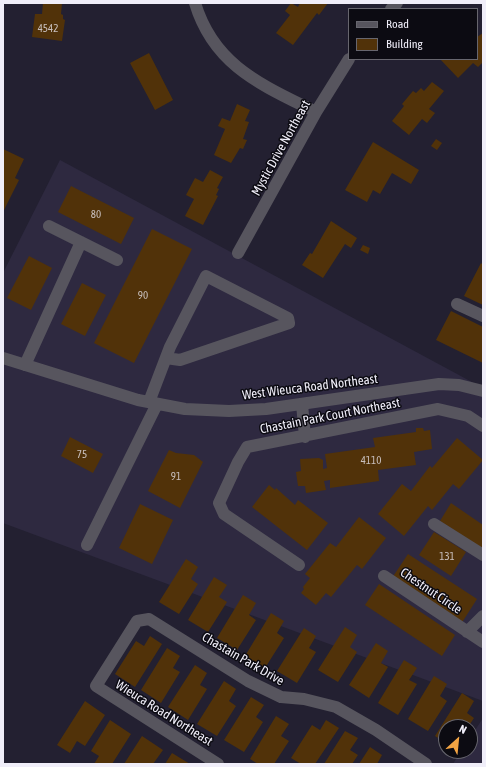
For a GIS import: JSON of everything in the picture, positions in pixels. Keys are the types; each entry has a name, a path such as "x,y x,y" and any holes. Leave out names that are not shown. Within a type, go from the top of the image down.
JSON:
{"street":[{"path":"195,3 209,36 223,55 238,70 254,81 316,112"},
{"name":"Mystic Drive Northeast","path":"238,253 316,112 348,60"},
{"path":"49,226 117,260"},
{"path":"25,365 82,242"},
{"path":"87,545 153,403 166,358 206,276 288,318 289,324 180,360 166,358"},
{"path":"457,304 483,316"},
{"name":"West Wieuca Road Northeast","path":"3,358 153,403 185,409 228,411 266,409 439,384 459,385 483,391"},
{"path":"302,404 305,437"},
{"name":"Chastain Park Court Northeast","path":"299,565 224,514 219,503 238,462 247,447 305,437 438,409 468,416 483,426"},
{"path":"434,524 483,555"},
{"name":"Chestnut Circle","path":"384,576 483,642"},
{"path":"467,632 483,616"},
{"name":"Chastain Park Drive","path":"96,686 137,621 148,618 248,681 281,697 304,699 336,707 376,730 426,764"},
{"name":"Wieuca Road Northeast","path":"96,686 218,764"}],"shaded area":[{"path":"60,160 483,388 483,701 3,523 3,273"},
{"path":"483,718 483,764 453,764 456,759 478,759 478,726"}],"building":[{"path":"43,3 62,3 61,14 65,20 62,41 32,37 35,14 42,14"},
{"path":"291,3 298,7 300,3 328,3 319,15 317,13 293,45 276,33 290,15 285,11"},
{"path":"483,33 483,62 478,67 473,63 458,78 441,60 478,60 478,36"},
{"path":"149,53 173,100 155,110 130,63"},
{"path":"432,82 444,91 429,109 435,113 427,123 422,119 409,135 392,121 404,106 402,104 413,91 416,93 421,88 424,91"},
{"path":"237,104 250,110 245,121 249,122 243,139 247,140 243,149 240,148 231,163 214,155 225,129 218,126 222,118 230,121"},
{"path":"436,139 442,143 437,150 431,146"},
{"path":"373,142 419,170 411,184 392,173 380,194 373,190 367,202 345,190"},
{"path":"3,149 24,159 15,178 19,180 3,212"},
{"path":"210,170 223,177 217,188 219,189 216,195 218,196 203,225 185,216 194,199 186,195 195,178 203,182"},
{"path":"71,186 134,218 121,244 58,212"},
{"path":"331,221 357,238 351,248 345,244 323,278 302,265 310,253 312,254"},
{"path":"152,229 192,249 134,363 94,343"},
{"path":"363,245 370,248 368,254 360,250"},
{"path":"29,256 52,268 31,310 7,298"},
{"path":"481,263 483,265 483,305 464,296"},
{"path":"82,283 106,295 85,336 61,324"},
{"path":"451,311 483,327 483,363 436,340"},
{"path":"416,428 423,428 424,431 430,430 432,449 414,452 416,465 378,470 379,481 330,488 330,480 324,481 326,490 306,493 305,486 298,486 296,472 301,471 300,459 319,458 323,460 323,469 327,468 325,454 375,447 373,438 416,432"},
{"path":"70,437 103,454 93,473 61,456"},
{"path":"457,438 483,460 459,489 453,484 432,510 428,506 404,536 378,514 402,484 411,491 430,466 432,468"},
{"path":"169,450 176,453 194,455 203,462 180,508 148,491"},
{"path":"269,485 275,490 276,488 295,505 298,500 328,523 307,550 252,507"},
{"path":"451,503 483,525 483,549 440,521"},
{"path":"140,504 173,520 152,564 119,548"},
{"path":"359,517 386,538 362,569 357,565 331,597 326,593 316,605 301,593 304,589 303,587 310,578 305,574 330,543 336,547"},
{"path":"434,532 466,552 451,576 419,555"},
{"path":"408,554 477,599 461,624 392,578"},
{"path":"186,559 198,567 191,579 198,584 179,614 159,602"},
{"path":"214,577 227,585 219,597 227,602 208,632 188,620"},
{"path":"379,584 455,635 442,656 365,605"},
{"path":"243,595 256,603 249,615 256,620 237,650 217,638"},
{"path":"271,613 284,621 277,633 284,638 265,668 245,656"},
{"path":"345,627 357,635 350,647 357,652 338,682 318,670"},
{"path":"304,628 316,636 309,648 316,652 297,683 277,671"},
{"path":"150,636 162,644 135,687 115,674 136,641 144,646"},
{"path":"376,643 388,651 381,663 388,667 369,698 349,685"},
{"path":"167,648 180,656 173,668 180,672 161,703 141,690"},
{"path":"404,660 417,668 409,680 417,684 398,715 378,703"},
{"path":"195,665 207,673 200,685 207,689 188,720 168,707"},
{"path":"434,676 447,684 440,696 447,701 428,731 408,719"},
{"path":"224,681 236,689 229,701 236,706 217,736 197,724"},
{"path":"462,693 474,701 467,713 473,719 446,719"},
{"path":"251,697 264,705 256,717 263,722 244,752 224,740"},
{"path":"85,701 105,715 85,746 77,741 70,753 57,745"},
{"path":"276,716 289,724 281,736 289,741 274,764 258,764 250,759"},
{"path":"110,720 131,734 112,764 94,764 99,756 91,751"},
{"path":"326,720 339,728 315,764 301,764 291,758 312,725 320,730"},
{"path":"345,731 358,738 350,750 358,755 352,764 324,764"},
{"path":"438,731 438,738 435,736"},
{"path":"142,736 163,750 153,764 124,764"},
{"path":"370,747 382,755 377,764 359,764"},
{"path":"172,753 190,764 165,764"}]}
